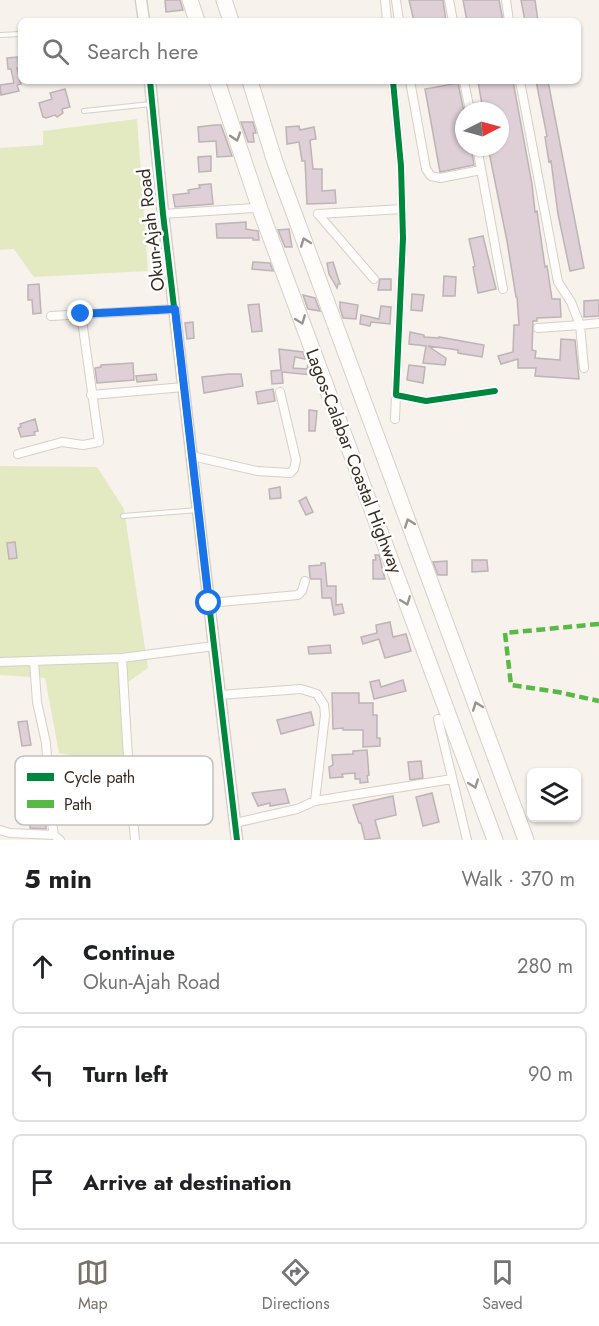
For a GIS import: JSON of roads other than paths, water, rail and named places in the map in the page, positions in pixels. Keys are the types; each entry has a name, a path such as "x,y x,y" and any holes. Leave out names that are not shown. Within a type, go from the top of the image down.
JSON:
{"highway":[{"path":"190,0 196,18"},
{"path":"224,0 230,18"},
{"name":"Lagos-Calabar Coastal Highway","path":"218,84 260,209 495,840"},
{"name":"Lagos-Calabar Coastal Highway","path":"251,84 276,162 526,840"}],"street":[{"path":"141,0 144,18"},
{"path":"384,0 387,18"},
{"path":"396,0 399,18"},
{"path":"449,0 452,18"},
{"path":"506,0 509,18"},
{"name":"Okun-Ajah Road","path":"150,84 163,214 237,840"},
{"path":"393,84 401,166 402,209 395,419"},
{"path":"411,84 426,169 431,176 440,178 481,170"},
{"path":"465,84 468,102"},
{"path":"521,84 558,282 571,302 580,324 584,368"},
{"path":"479,156 503,288"},
{"path":"163,214 254,208"},
{"path":"374,279 318,214 402,209"},
{"path":"51,316 175,309"},
{"path":"18,454 62,442 83,445 99,442 81,314"},
{"path":"538,328 599,323"},
{"path":"91,395 184,387"},
{"path":"192,456 257,471 290,473 294,469 296,460 280,392"},
{"path":"396,395 426,401 495,392"},
{"path":"209,603 298,595 305,581"},
{"path":"0,662 122,658 214,646"},
{"path":"122,658 128,756"},
{"path":"34,661 37,702 47,756"},
{"path":"220,695 301,689 317,694 324,705 325,715 315,801"},
{"path":"438,719 467,840"},
{"path":"235,823 297,809 315,801 452,779"},
{"path":"134,825 135,840"},
{"path":"0,830 9,833 57,837"}],"lane":[{"path":"0,36 18,34"},
{"path":"84,111 152,103"},
{"path":"123,516 199,510"}]}
